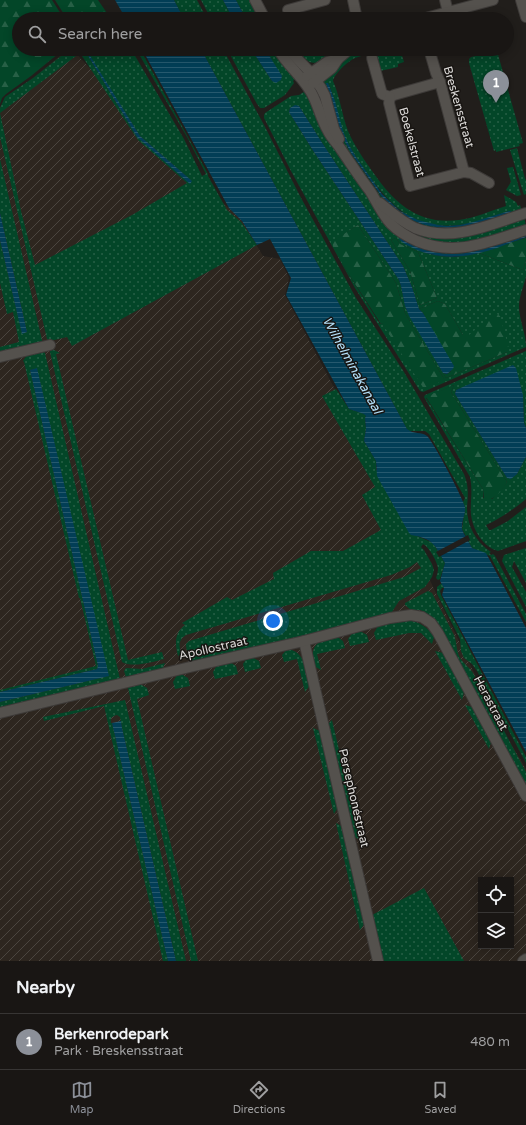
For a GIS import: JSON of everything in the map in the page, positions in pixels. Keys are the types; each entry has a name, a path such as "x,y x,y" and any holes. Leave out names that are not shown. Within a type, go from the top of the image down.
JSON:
{"street":[{"path":"255,0 261,12"},
{"path":"288,10 325,0"},
{"path":"353,0 356,12"},
{"path":"445,0 448,12 488,1"},
{"path":"521,0 526,17"},
{"path":"282,56 305,83 314,97 333,141 341,149 376,201 381,212 392,225 401,232 412,239 425,244 438,247 456,248 469,247 526,230"},
{"path":"294,56 314,77 325,96 341,149"},
{"path":"305,83 332,68 342,56"},
{"name":"Breskensstraat","path":"431,56 440,82 464,172"},
{"name":"Boekelstraat","path":"372,58 382,94 390,97 440,82"},
{"name":"Boekelstraat","path":"390,97 389,103 410,186 464,172"},
{"path":"464,172 471,173 488,183"},
{"path":"376,201 403,222 415,228 438,233 458,233 468,231 526,213"},
{"path":"0,357 50,344"},
{"name":"Apollostraat","path":"0,713 304,641 390,618 412,615 422,617 431,623"},
{"name":"Herastraat","path":"431,623 438,633 526,796"},
{"name":"Persephonéstraat","path":"304,641 378,961"}],"shaded area":[{"path":"60,56 79,56 193,179 239,216 263,256 280,259 289,278 285,295 376,467 496,719 526,769 526,961 0,961 0,107"}],"green space":[{"path":"0,0 52,0 60,12 12,12 12,56 55,56 6,94 2,98 0,104"},
{"path":"55,0 98,0 106,12 63,12"},
{"path":"174,0 197,0 203,12 180,12"},
{"path":"201,0 223,0 229,12 207,12"},
{"path":"236,0 251,0 257,12 242,12"},
{"path":"61,56 76,56 0,113 0,108 5,97"},
{"path":"82,56 88,56 137,137 192,181 140,136 89,56 135,56 184,139 202,176 206,174 187,137 140,56 144,56 227,210 241,222 257,245 72,346 67,337 50,341 47,339 0,137 0,113 21,211 35,265 132,215 187,183 138,140"},
{"path":"205,56 227,56 300,196 356,298 404,372 464,474 466,478 468,495 467,515 473,533 491,552 489,553 495,556 526,614 526,622 490,556 472,548 462,529 465,508 463,502 465,498 429,434 425,431 409,431"},
{"path":"231,56 256,56 272,81 281,76 269,56 279,56 295,79 293,81 294,83 285,95 264,108 260,108"},
{"path":"299,56 325,57 315,63 312,63 304,58 302,60"},
{"path":"349,56 361,56 355,58 342,68 333,81 348,131 357,148 383,186 401,204 410,211 421,216 445,221 459,220 471,218 506,206 504,195 516,202 518,206 520,205 522,211 475,227 439,230 413,223 383,201 343,143 338,131 323,85 327,75","holes":["328,83 335,102 343,133 352,150 388,199 407,215 431,224 444,226 472,223 511,211 459,228 442,228 418,223 387,203 355,159 347,146 336,120 327,89"]},
{"path":"376,56 402,56 404,62 398,64 398,67 380,71"},
{"path":"498,56 523,143 519,144 520,146 496,152 496,150 494,151 469,63 469,59 471,57"},
{"path":"307,90 337,152 336,153 338,152 382,216 426,247 524,235 477,251 447,254 432,252 417,247 400,238 407,245 426,253 440,256 455,257 479,253 523,270 526,260 526,276 519,306 526,347 423,392 420,391 355,288 291,171 264,118 265,113 291,96 299,95","holes":["299,106 403,266 419,309 438,301 445,304 463,335 469,335 507,352 446,378 406,309 399,280 289,112 290,108","358,225 396,283 405,313 444,379 382,323 380,324 346,270 332,242","396,238 400,244 418,252 437,298 420,305 410,271 391,240"]},
{"path":"517,148 526,180 526,194 524,195 510,150"},
{"path":"0,159 42,342 0,353 0,347 19,342 13,312 7,314 0,283 0,240 22,333 27,332 0,213"},
{"path":"513,167 521,195 517,196 506,190 511,182 507,168"},
{"path":"385,211 422,233 524,217 526,226 474,243 436,244 405,231"},
{"path":"358,225 396,283 405,313 444,379 447,379 424,389 346,270 331,242"},
{"path":"396,238 400,244 418,252 437,298 420,305 410,271 391,240"},
{"path":"525,238 526,260 523,270 479,253"},
{"path":"438,301 445,304 463,335 469,335 495,313 500,316 509,349 507,352 446,378 443,373 447,374 451,371 423,313 419,309"},
{"path":"52,349 60,353 56,354 128,660 162,652 164,659 149,663 137,664 126,664 122,662 50,352"},
{"path":"43,351 45,353 120,679 0,709 0,702 108,676 37,369 30,370 98,666 97,669 0,692 0,690 96,666 23,361 27,355"},
{"path":"526,351 526,428 524,423 523,395 461,388 456,390 455,394 507,478 517,474 526,457 526,499 507,513 486,525 489,530 491,530 508,521 526,507 526,541 498,551 483,542 476,532 471,515 470,477 424,397 425,395","holes":["454,385 451,392 507,482 492,499 483,498 483,489 426,398"]},
{"path":"454,385 451,392 507,482 498,494 486,501 484,500 483,489 426,397"},
{"path":"336,389 349,409 365,414 366,429 364,441 376,461 376,469 415,535 433,543 445,563 440,579 438,580 436,578 438,568 434,558 428,548 423,544 421,547 432,564 434,570 432,577 425,587 399,601 390,615 193,662 189,656 186,644 189,641 404,577 421,568 417,562 410,567 391,575 186,635 180,641 181,654 178,656 176,639 181,628 185,625 182,623 227,597 232,600 274,579 273,573 311,551 343,551 381,530 362,495 375,487 322,396"},
{"path":"526,548 526,583 514,561 512,567 526,592 526,607 502,561 504,555"},
{"path":"442,583 444,588 440,591 441,595 526,757 526,763 477,671 472,664 464,658 461,651 460,639 437,594 437,587"},
{"path":"428,591 432,593 454,635 460,658 473,673 526,772 526,789 434,619 425,612 420,610 411,610 405,605 405,603"},
{"path":"408,620 416,622 429,630 434,637 432,644 421,633 409,633 376,640 374,633 378,626"},
{"path":"360,631 367,635 369,642 350,646 348,639 353,632"},
{"path":"336,636 343,641 345,648 317,654 321,670 314,666 313,652 316,645 324,640"},
{"path":"287,649 298,653 304,662 310,685 305,692 297,659 284,662 282,655"},
{"path":"435,651 443,653 464,692 462,700"},
{"path":"252,657 259,661 261,668 245,672 243,664 247,658"},
{"path":"230,662 236,666 238,674 215,679 213,672 217,665"},
{"path":"165,663 162,670 127,678 124,671 126,668 142,669"},
{"path":"181,674 188,678 190,686 175,689 173,682 177,675"},
{"path":"140,684 147,688 149,695 137,699 198,961 191,961 128,688"},
{"path":"125,700 186,961 176,961 120,717 117,715 113,716 111,718 111,723 168,961 163,961 104,706 44,721 43,717"},
{"path":"465,705 472,707 491,742 489,749"},
{"path":"332,720 360,840 353,836 328,724"},
{"path":"313,728 320,731 338,807 334,814"},
{"path":"336,823 343,827 365,923 360,930"},
{"path":"424,888 464,961 382,961 372,915"}],"water":[{"path":"115,0 174,0 180,12 122,12"},
{"path":"223,0 236,0 242,12 229,12"},
{"path":"88,56 90,56 140,136 192,181 190,184 137,137"},
{"name":"Wilhelminakanaal","path":"146,56 205,56 407,429 427,436 441,459 465,507 462,526 464,534 472,548 486,553 526,628 526,752 442,595 444,588 440,581 445,563 432,543 424,538 411,535 409,533 377,476 376,461 364,441 366,416 349,409 286,295 291,278 270,239 257,245 242,221 229,208"},
{"path":"256,56 269,56 282,76 281,80 276,83 272,81"},
{"path":"326,83 329,85 335,101 343,131 349,145 382,194 400,211 418,220 447,226 473,222 511,211 510,213 476,224 442,228 426,225 411,219 396,210 382,197 351,153 336,120"},
{"path":"295,105 299,106 403,266 419,309 423,313 454,366 453,369 447,374 443,373 409,316 399,280 289,112 290,108"},
{"path":"0,213 27,332 22,334 0,240"},
{"path":"526,235 526,237 476,254 447,257 417,250 399,239 400,238 417,247 432,252 447,254 477,251"},
{"path":"513,365 516,368 523,395 524,423 526,428 526,457 517,474 511,479 507,478 455,394 456,390"},
{"path":"37,368 109,676 0,702 0,692 97,669 98,666 30,370"},
{"path":"121,721 176,961 168,961 112,723"}],"pier":[{"path":"468,535 470,540 439,557 436,552"}],"place":[{"name":"Berkenrodepark","path":"496,103"}]}
